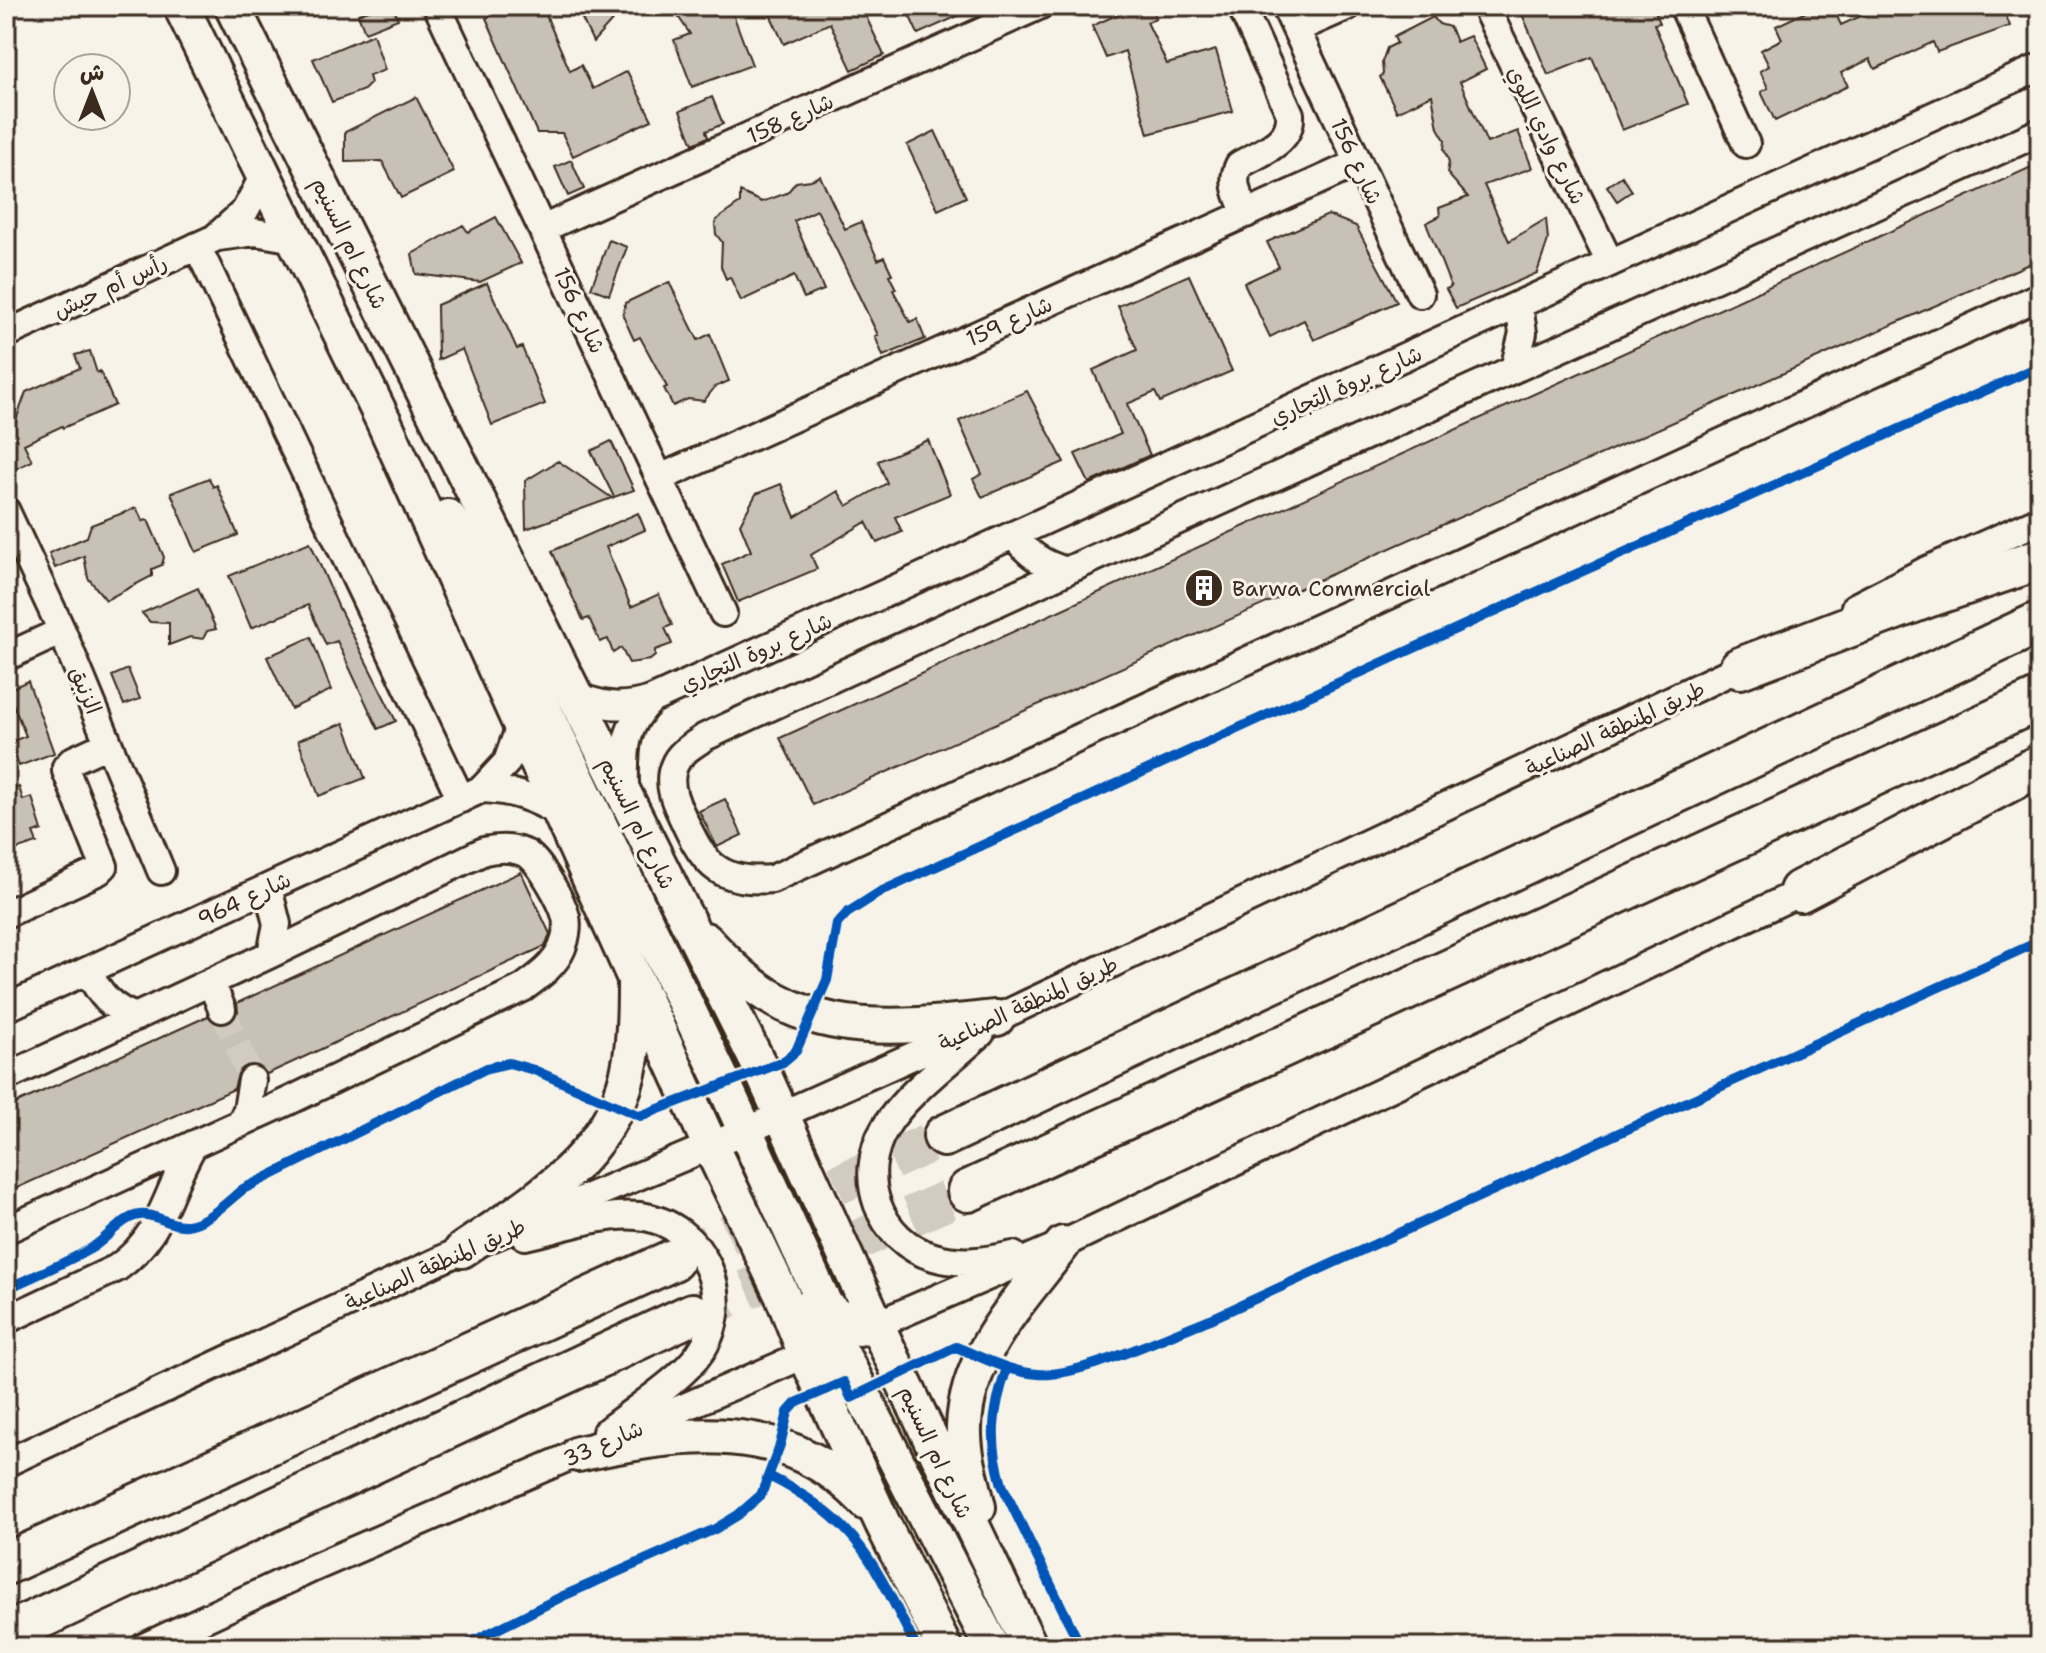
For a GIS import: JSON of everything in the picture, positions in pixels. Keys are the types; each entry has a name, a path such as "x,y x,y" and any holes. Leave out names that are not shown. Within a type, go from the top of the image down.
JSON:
{"highway":[{"path":"1740,668 1927,597 2040,559"},
{"path":"944,1136 2040,622"},
{"path":"968,1191 2040,699"},
{"path":"1800,891 2040,765"},
{"path":"6,1564 673,1260"},
{"path":"6,1634 692,1314"}],"main road":[{"path":"181,6 384,422 710,1145 783,1297 821,1348 992,1647"},
{"name":"شارع ام السنيم","path":"232,6 782,1116 876,1324 1030,1647"},
{"path":"384,422 441,504 476,568 746,1131 825,1305 845,1321 857,1325 876,1324"},
{"path":"685,921 754,986 780,1003 813,1017 873,1027 997,1018"},
{"path":"462,1250 563,1179 586,1157 604,1130 618,1107 631,1057 635,976"},
{"path":"997,1581 968,1464 964,1430 966,1400 974,1372 993,1337 1063,1244"},
{"path":"821,1348 882,1522 947,1647"},
{"path":"578,1454 650,1439 684,1436 721,1435 780,1445 844,1481 882,1522"}],"street":[{"name":"شارع 156","path":"437,6 723,613"},
{"name":"شارع 158","path":"542,229 1039,6"},
{"path":"1241,6 1290,114 1291,125 1286,137 1239,165 1235,174 1235,189 1246,214"},
{"name":"شارع 156","path":"1348,6 1291,18 1420,294"},
{"name":"شارع وادي اللوي","path":"1485,6 1610,263"},
{"path":"1686,7 1746,144"},
{"name":"شارع بروة التجاري","path":"574,694 604,706 620,707 651,700 2040,67"},
{"path":"2040,132 705,737 684,752 674,766 671,779 673,798 697,848 708,863 738,878 772,879 2040,296"},
{"name":"شارع 159","path":"660,478 1358,163"},
{"name":"رأس أم حيش","path":"206,242 245,211 264,175"},
{"name":"رأس أم حيش","path":"6,334 206,242 255,232 295,239"},
{"path":"206,242 472,794 504,790 525,795 559,813"},
{"path":"1514,369 1523,333 1519,306"},
{"name":"الزنبق","path":"6,511 62,631 161,871"},
{"name":"طريق المنطقة الصناعية","path":"6,1463 462,1250 782,1116 997,1018 1740,668 1925,571 2040,520"},
{"path":"1014,535 1035,558 1066,571"},
{"path":"6,657 62,631"},
{"name":"شارع بروة التجاري","path":"625,794 628,730 651,700"},
{"name":"شارع 964","path":"6,1008 472,794 507,762 520,726"},
{"path":"6,914 102,869 104,862 66,767 73,760 108,744"},
{"path":"997,1018 909,1100 886,1126 874,1152 871,1166 873,1193 882,1217 902,1240 930,1256 975,1262 1063,1244 1800,891 2040,788"},
{"path":"6,1077 484,851 498,848 523,852 535,860 567,919 563,947 540,976 523,988 240,1124 6,1230"},
{"path":"268,888 277,924 271,954"},
{"path":"88,971 105,1000 136,1017"},
{"path":"211,982 222,1009"},
{"path":"6,1320 117,1268 133,1257 161,1217 194,1144"},
{"path":"462,1250 604,1219 639,1216 675,1228 698,1248 707,1262 716,1289 717,1306 712,1331 699,1355 686,1369 578,1454"},
{"name":"شارع 33","path":"144,1647 313,1568 1063,1244"}],"building":[{"path":"379,6 393,6 398,19 365,32 358,14"},
{"path":"514,6 542,6 570,71 581,65 593,89 627,71 652,120 573,156 562,133 537,133 486,18"},
{"path":"576,6 625,6 593,42"},
{"path":"671,6 730,6 752,65 692,87 674,40 690,34"},
{"path":"766,6 865,6 862,8 884,55 852,70 830,23 784,44"},
{"path":"905,6 980,6 918,34"},
{"path":"1124,6 1151,6 1156,18 1147,22 1167,64 1216,50 1233,111 1148,134 1125,51 1106,58 1092,26 1123,12"},
{"path":"1541,6 1653,6 1660,23 1654,24 1688,104 1622,130 1592,57 1548,75 1522,14"},
{"path":"1808,6 1832,6 1841,25 1883,6 2002,6 2010,26 1937,52 1933,42 1875,69 1870,59 1841,73 1848,86 1775,121 1761,92 1768,88 1760,71 1769,66 1761,50 1782,39 1776,26 1810,10"},
{"path":"1433,17 1439,24 1450,27 1456,42 1470,36 1486,69 1460,82 1487,143 1518,131 1532,168 1484,185 1509,241 1546,219 1548,240 1537,273 1456,308 1446,289 1451,287 1426,223 1440,216 1439,208 1468,197 1447,173 1449,162 1444,149 1445,140 1438,128 1432,95 1397,112 1380,77 1387,48 1397,43 1394,37"},
{"path":"373,34 385,70 369,76 371,83 364,90 332,102 313,59"},
{"path":"416,97 454,172 401,198 382,161 345,162 345,132"},
{"path":"712,97 723,124 706,131 708,137 693,144 680,111"},
{"path":"935,131 966,197 938,210 907,145"},
{"path":"571,160 584,189 568,196 555,167"},
{"name":"Barwa Commercial","path":"2040,163 2040,259 813,805 780,738"},
{"path":"820,176 845,229 861,222 878,260 884,257 892,274 889,275 896,289 893,290 910,322 917,319 925,339 883,356 875,336 878,335 817,210 794,221 824,290 804,298 794,276 741,301 730,277 726,279 721,267 722,242 716,234 715,224 716,220 740,203 740,192 762,202 787,193 796,182"},
{"path":"1622,176 1632,191 1617,201 1607,186"},
{"path":"1328,215 1356,226 1397,302 1314,340 1304,320 1270,337 1244,283 1279,267 1267,242"},
{"path":"496,217 521,263 480,282 416,274 412,254 463,225 468,232"},
{"path":"609,240 627,247 609,295 591,288"},
{"path":"1189,275 1232,371 1160,402 1155,392 1127,404 1150,455 1089,483 1075,454 1121,434 1093,370 1137,350 1118,306"},
{"path":"669,282 698,340 710,334 729,381 715,387 704,401 688,399 673,406 664,388 667,387 640,337 634,340 623,316 625,303"},
{"path":"487,283 517,349 522,347 545,404 492,425 462,349 438,360 437,305"},
{"path":"90,351 97,373 100,371 115,405 24,444 32,461 15,469 6,453 6,404 15,423 26,392 80,368 75,355"},
{"path":"1027,391 1064,462 982,497 973,479 982,474 959,421"},
{"path":"928,440 950,494 895,517 902,532 877,543 866,522 811,555 817,569 738,602 722,564 751,551 740,524 756,494 781,484 795,517 838,491 847,506 887,483 878,461"},
{"path":"611,441 634,490 614,497 591,451"},
{"path":"558,461 612,498 526,529 525,481"},
{"path":"209,478 213,487 217,485 238,535 196,552 171,493"},
{"path":"136,508 143,521 148,520 164,557 162,565 152,569 152,576 106,600 88,578 84,556 55,568 49,553 87,537 91,525"},
{"path":"638,513 645,530 606,547 631,607 659,594 672,625 665,628 672,644 655,650 655,656 650,660 629,663 621,648 613,653 608,639 600,642 589,618 583,620 552,551"},
{"path":"310,542 338,606 396,721 378,729 337,641 326,645 308,605 251,628 229,576"},
{"path":"198,588 216,629 207,631 203,639 190,637 169,645 169,623 150,622 142,613"},
{"path":"311,637 331,690 291,709 267,657"},
{"path":"128,669 140,699 124,705 112,676"},
{"path":"28,681 54,753 19,766 10,742 26,736 7,690"},
{"path":"344,723 365,778 319,796 298,740"},
{"path":"19,787 23,800 32,797 42,830 33,833 37,843 6,853 6,791"},
{"path":"725,799 742,835 717,847 699,811"},
{"path":"521,872 550,934 545,946 267,1074 255,1064 246,1065 239,1070 234,1089 6,1193 6,1108 208,1016 219,1025 229,1023 238,1012 237,1003"}],"tunnel":[{"path":"222,1009 252,1080"},
{"path":"673,1260 944,1136"},
{"path":"692,1314 968,1191"}],"cycle path":[{"path":"6,1289 90,1249 123,1222 136,1216 151,1216 179,1225 202,1220 243,1189 487,1068 509,1063 534,1070 640,1116 783,1062 796,1051 827,980 837,924 847,913 880,892 2040,366"},
{"path":"462,1647 563,1596 715,1529 738,1515 761,1495 780,1445 788,1412 796,1403 844,1382 851,1398 956,1347 1006,1367 1038,1374 1076,1369 1125,1354 1213,1318 2040,941"},
{"path":"1007,1368 994,1426 995,1454 1002,1485 1081,1647"},
{"path":"769,1476 799,1493 844,1527 874,1567 916,1647"}],"place":[{"name":"Barwa Commercial","path":"1204,588"}]}
